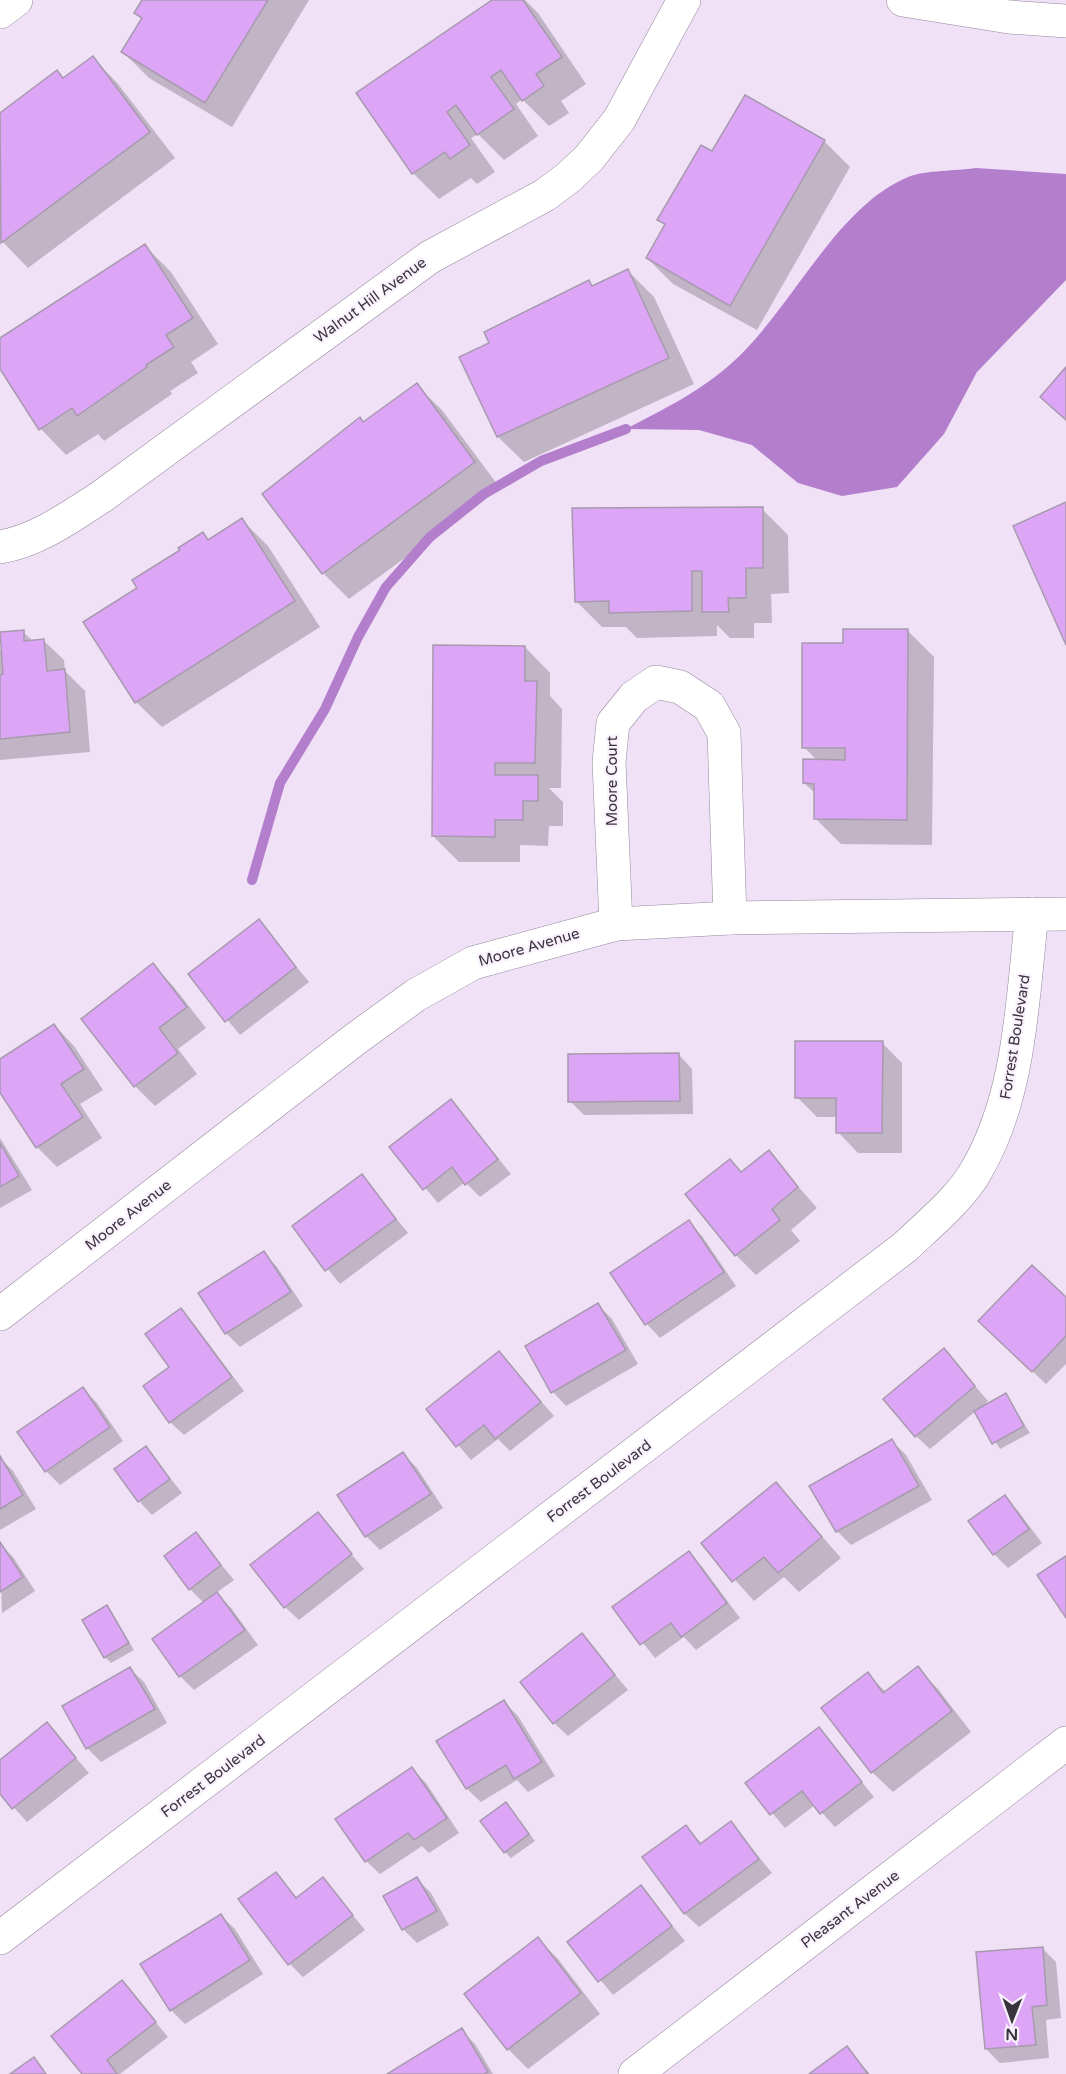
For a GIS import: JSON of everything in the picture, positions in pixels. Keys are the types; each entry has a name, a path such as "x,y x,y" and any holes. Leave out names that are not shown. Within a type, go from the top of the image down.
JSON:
{"street":[{"path":"0,12 16,0"},
{"name":"Walnut Hill Avenue","path":"0,547 25,540 57,525 101,497 430,257 545,195 569,177 589,158 619,120 684,0"},
{"path":"903,0 1009,17 1066,21"},
{"name":"Moore Court","path":"616,924 609,762 613,723 634,697 656,682 680,687 709,706 724,734 730,918"},
{"name":"Forrest Boulevard","path":"0,1938 905,1248 939,1215 976,1172 1007,1103 1019,1033 1032,914"},
{"name":"Moore Avenue","path":"0,1314 416,995 473,963 616,924 730,918 1066,914"},
{"name":"Pleasant Avenue","path":"635,2074 1066,1743"}],"shaded area":[{"path":"976,168 1066,174 1066,280 977,372 944,434 897,487 842,496 798,483 752,445 699,430 626,429 696,390 734,361 776,314 837,234 882,191 915,175"}],"building":[{"path":"142,0 268,0 205,103 121,52 142,18 134,13"},
{"path":"492,0 523,0 562,57 536,74 544,86 522,101 501,70 491,77 514,109 477,135 456,105 447,112 470,145 450,159 445,152 412,174 356,93"},
{"path":"93,56 150,132 1,243 0,113 57,70 63,78"},
{"path":"745,95 825,140 730,306 646,258 665,224 657,220 701,145 712,151"},
{"path":"145,244 193,318 166,335 174,347 146,365 147,367 77,416 72,408 39,430 0,369 0,338"},
{"path":"628,269 669,358 497,437 459,357 489,343 484,332 589,280 592,286"},
{"path":"1066,367 1066,420 1040,397"},
{"path":"417,383 475,462 322,574 262,494 360,417 363,422"},
{"path":"1066,502 1066,645 1013,526"},
{"path":"763,507 763,568 746,568 746,598 728,598 729,612 702,612 702,571 692,571 692,611 609,613 609,601 575,602 572,508"},
{"path":"242,518 295,601 135,703 83,622 137,588 132,580 180,550 178,548 203,532 208,540"},
{"path":"843,629 908,629 907,820 814,819 814,784 803,783 803,759 845,760 845,748 802,748 802,643 843,643"},
{"path":"24,630 24,641 44,639 47,671 65,669 70,732 0,739 0,675 3,674 0,632"},
{"path":"433,645 525,646 525,681 537,681 535,763 495,763 495,775 538,775 538,801 523,801 523,820 495,820 495,837 432,836"},
{"path":"259,919 296,967 225,1022 188,974"},
{"path":"153,963 187,1007 159,1028 178,1053 134,1087 81,1019"},
{"path":"54,1024 84,1069 61,1084 83,1117 36,1148 0,1093 0,1059"},
{"path":"795,1041 883,1041 882,1133 836,1133 836,1098 795,1098"},
{"path":"679,1053 680,1101 568,1102 568,1054"},
{"path":"451,1099 498,1159 465,1185 452,1167 423,1190 389,1147"},
{"path":"0,1143 19,1176 0,1187"},
{"path":"769,1150 798,1187 772,1209 780,1220 735,1256 685,1194 730,1159 741,1172"},
{"path":"362,1174 396,1219 325,1271 292,1226"},
{"path":"689,1220 724,1272 645,1325 610,1273"},
{"path":"264,1251 291,1292 225,1334 198,1293"},
{"path":"1032,1265 1066,1297 1066,1336 1032,1372 978,1321"},
{"path":"598,1303 626,1350 551,1393 525,1346"},
{"path":"181,1308 232,1377 169,1423 143,1386 169,1367 145,1334"},
{"path":"944,1348 975,1386 915,1437 883,1399"},
{"path":"499,1351 541,1402 495,1439 484,1425 456,1447 426,1409"},
{"path":"83,1387 110,1427 45,1472 17,1432"},
{"path":"1006,1393 1024,1426 992,1444 974,1411"},
{"path":"892,1439 919,1486 836,1532 809,1486"},
{"path":"146,1446 170,1479 138,1502 114,1469"},
{"path":"403,1452 431,1494 365,1537 337,1495"},
{"path":"0,1456 23,1495 0,1509"},
{"path":"776,1482 822,1537 778,1573 764,1557 732,1582 701,1543"},
{"path":"1005,1495 1029,1529 993,1555 968,1521"},
{"path":"318,1512 352,1554 284,1608 250,1565"},
{"path":"196,1532 221,1565 189,1590 164,1556"},
{"path":"0,1542 23,1577 0,1592"},
{"path":"689,1551 727,1603 681,1637 671,1623 640,1645 612,1607"},
{"path":"1066,1556 1066,1618 1037,1575"},
{"path":"217,1592 245,1630 179,1677 152,1639"},
{"path":"107,1605 129,1643 104,1658 82,1620"},
{"path":"582,1633 615,1675 553,1724 520,1682"},
{"path":"918,1666 952,1711 871,1773 821,1708 868,1672 883,1693"},
{"path":"130,1667 155,1709 86,1749 62,1706"},
{"path":"504,1700 542,1762 514,1779 506,1765 466,1789 436,1741"},
{"path":"47,1722 76,1758 12,1809 0,1794 0,1760"},
{"path":"819,1727 862,1782 820,1814 802,1791 770,1815 745,1783"},
{"path":"412,1767 447,1818 414,1840 408,1833 365,1862 335,1819"},
{"path":"506,1802 529,1834 504,1853 480,1821"},
{"path":"731,1821 759,1859 684,1914 642,1857 686,1825 700,1844"},
{"path":"276,1872 296,1898 323,1877 353,1915 288,1965 238,1899"},
{"path":"417,1877 437,1911 402,1930 383,1896"},
{"path":"641,1885 672,1926 598,1982 567,1942"},
{"path":"221,1914 250,1960 170,2011 140,1964"},
{"path":"538,1937 581,1993 507,2050 464,1994"},
{"path":"1043,1947 1047,2005 1032,2007 1036,2045 985,2049 976,1952"},
{"path":"122,1980 156,2022 107,2060 117,2074 82,2074 51,2036"},
{"path":"462,2028 488,2072 484,2074 387,2074"},
{"path":"847,2046 868,2074 809,2074"},
{"path":"34,2057 46,2074 10,2074"}],"waterway":[{"path":"252,880 280,783 325,709 358,637 386,587 430,537 484,494 541,461 626,429"}]}
